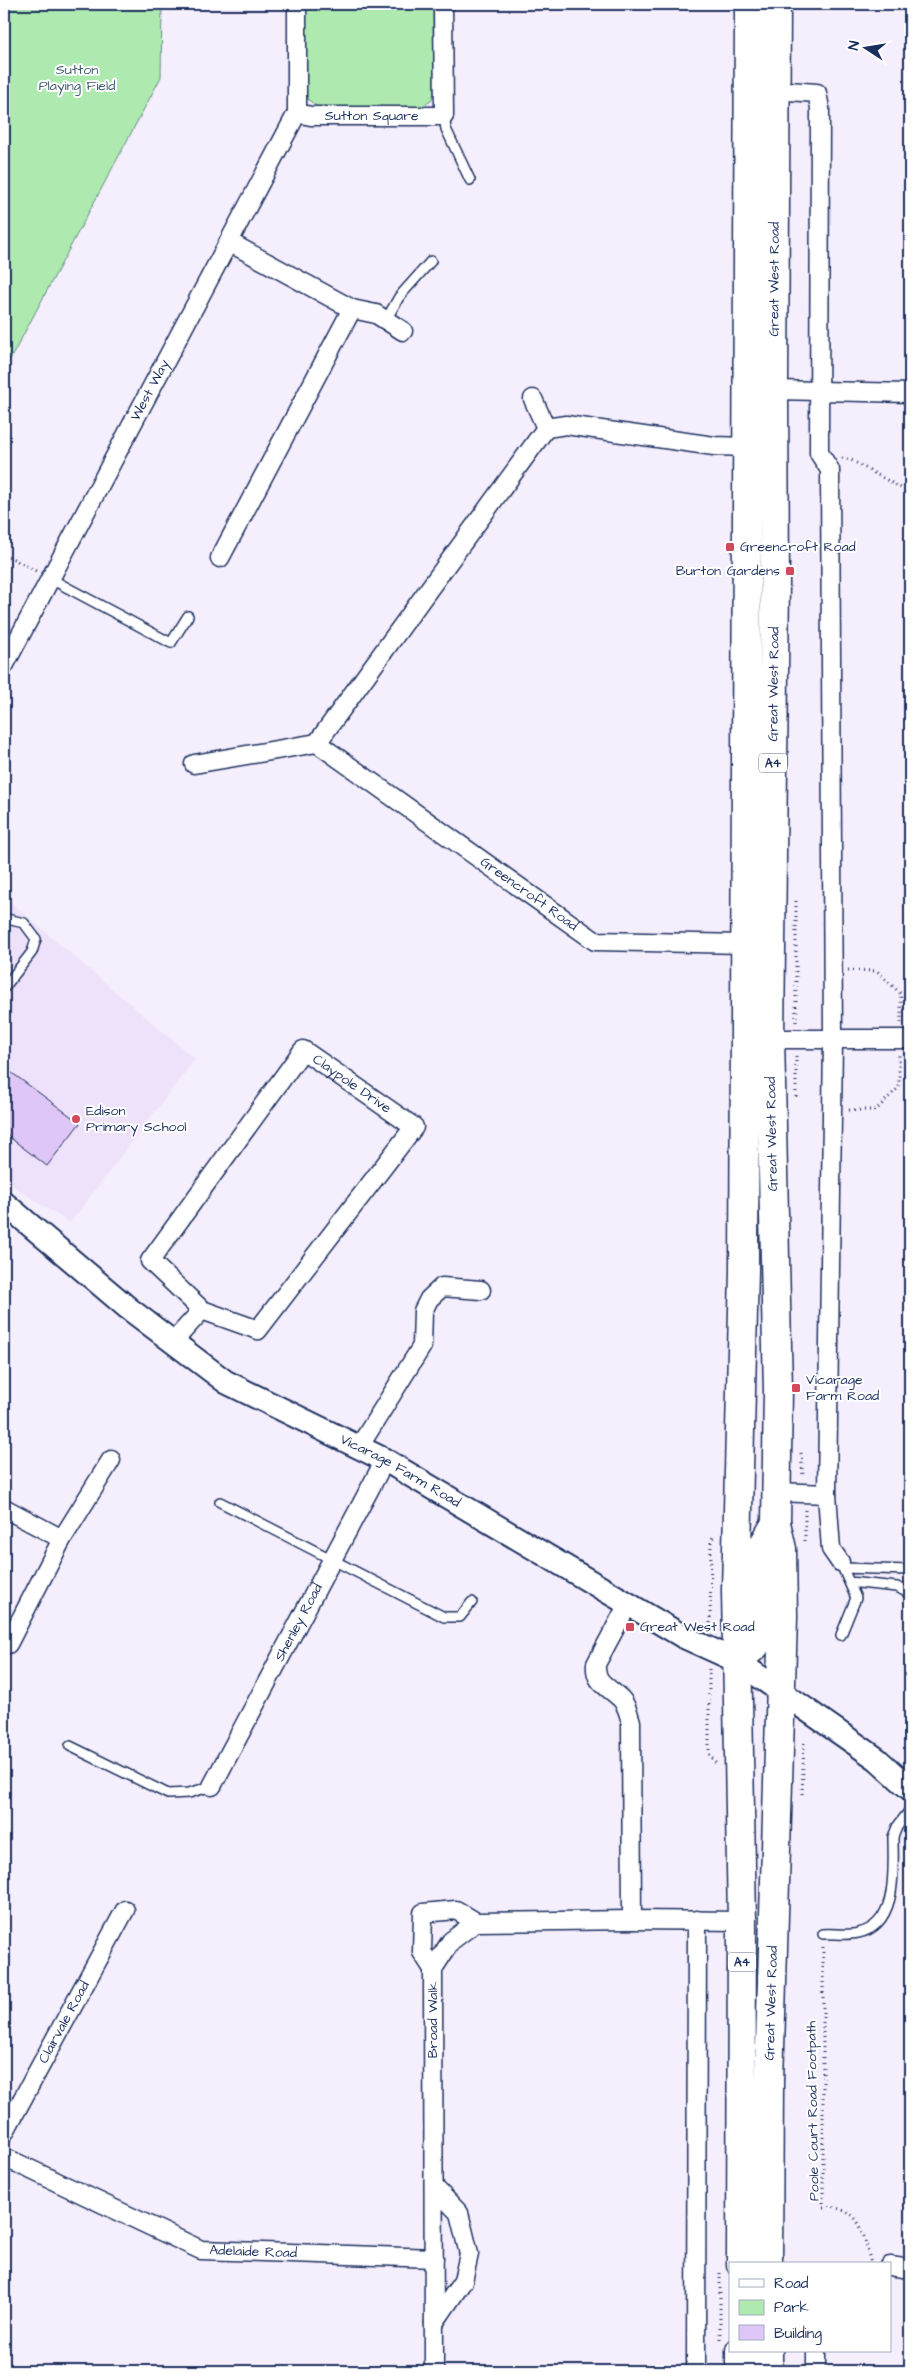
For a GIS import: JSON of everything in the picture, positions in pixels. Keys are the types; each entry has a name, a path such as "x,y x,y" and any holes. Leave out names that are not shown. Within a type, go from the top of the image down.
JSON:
{"highway":[{"name":"Great West Road","path":"741,2262 742,1921 736,1590 744,1290 749,4"},
{"name":"Great West Road","path":"768,2262 769,2081 783,1617 782,1549 776,1523 778,1390 770,1040 775,581 774,90 776,4"},
{"name":"A4","path":"738,1661 755,1646 760,1638 761,1549 776,1523"},
{"path":"740,2352 740,2371"},
{"path":"768,2352 768,2371"}],"street":[{"path":"297,4 297,113"},
{"path":"443,4 444,116"},
{"path":"774,90 817,93 820,108 818,391 819,453 830,470 833,970 827,1494 831,1549 842,1565"},
{"name":"Sutton Square","path":"297,113 311,116 444,116"},
{"name":"West Way","path":"4,666 297,113"},
{"path":"229,242 352,309 376,314 403,331"},
{"path":"220,558 352,309"},
{"path":"774,390 910,393"},
{"path":"533,399 546,428"},
{"path":"194,764 317,743 546,428 566,425 714,446 748,447"},
{"name":"Greencroft Road","path":"317,743 595,941 745,944"},
{"path":"770,1040 903,1039"},
{"name":"Claypole Drive","path":"303,1050 414,1126 258,1330 202,1310 150,1261 303,1050"},
{"name":"Vicarage Farm Road","path":"7,1212 172,1343 226,1382 385,1460 684,1637 738,1661 877,1759 910,1789"},
{"path":"359,1448 422,1346 423,1311 429,1298 442,1287 481,1290"},
{"path":"172,1343 202,1310"},
{"path":"8,1644 62,1539 112,1460"},
{"name":"Shenley Road","path":"212,1786 385,1460"},
{"path":"777,1492 827,1494"},
{"path":"4,1508 62,1539"},
{"path":"628,1604 596,1664 595,1672 598,1681 623,1701 631,1722 632,1920"},
{"name":"Clairvale Road","path":"4,2133 126,1910"},
{"path":"432,1969 422,1952 423,1913 456,1910 476,1922 742,1921"},
{"path":"696,2371 697,1920"},
{"name":"Broad Walk","path":"434,2371 432,1969 451,1941 476,1922"},
{"name":"Adelaide Road","path":"4,2157 201,2250 434,2258"},
{"path":"434,2188 459,2213 469,2254 463,2280 434,2324"},
{"path":"892,2266 910,2269"},
{"path":"816,2352 816,2371"}],"lane":[{"path":"444,116 446,129 470,180"},
{"path":"386,320 399,297 430,261"},
{"path":"51,579 171,643 188,616"},
{"path":"4,923 7,919 24,923 36,939 32,952 4,988"},
{"path":"220,1502 444,1617 460,1617 472,1602"},
{"path":"841,1635 856,1598 842,1565 910,1570"},
{"path":"849,1582 897,1587 910,1594"},
{"path":"70,1746 168,1794 189,1793 212,1786"},
{"path":"823,1934 859,1933 885,1915 890,1900 893,1837 897,1827 910,1810"}],"path":[{"path":"819,453 851,460 910,493"},
{"path":"4,554 51,579"},
{"path":"832,1109 876,1110 899,1087 903,1039 901,994 877,971 833,970"},
{"path":"710,1627 711,1541"},
{"path":"709,1666 709,1754"},
{"path":"804,1740 804,1783"},
{"name":"Poole Court Road Footpath","path":"823,1934 823,2207 838,2207 853,2214 864,2236 870,2262"}],"shaded area":[{"name":"Edison Primary School","path":"4,897 195,1059 70,1223 4,1180"}],"green space":[{"name":"Sutton Playing Field","path":"4,4 162,4 161,77 4,371"},
{"path":"304,4 433,4 434,93 431,101 421,107 318,107 306,98 303,88"}],"building":[{"path":"4,1067 80,1123 47,1166 4,1133"}],"place":[{"name":"Greencroft Road","path":"730,547"},
{"name":"Burton Gardens","path":"790,571"},
{"name":"Edison Primary School","path":"76,1119"},
{"name":"Vicarage Farm Road","path":"796,1388"},
{"name":"Great West Road","path":"630,1627"}]}
